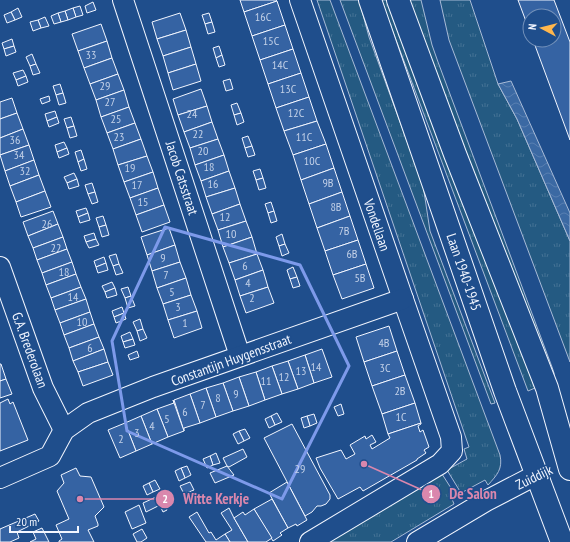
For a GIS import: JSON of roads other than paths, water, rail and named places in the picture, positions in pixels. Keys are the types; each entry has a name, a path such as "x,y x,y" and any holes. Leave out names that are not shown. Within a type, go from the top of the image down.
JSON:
{"main road":[{"name":"Laan 1940-1945","path":"370,0 497,368 562,542"},
{"path":"398,0 455,154 547,388 569,463"},
{"name":"Zuiddijk","path":"536,475 569,463"}],"street":[{"name":"Jacob Catsstraat","path":"123,0 240,356"},
{"name":"Vondellaan","path":"300,0 402,299 451,437 452,451 440,464 310,542"},
{"name":"G.A. Brederolaan","path":"0,267 43,388 64,430"},
{"name":"Constantijn Huygensstraat","path":"64,430 88,413 153,387 402,299"},
{"path":"0,478 50,456 64,430"},
{"name":"Zuiddijk","path":"417,542 486,501 536,475"}],"water":[{"path":"511,81 570,213 570,241 517,119 498,84"}],"place":[{"name":"De Salon","path":"364,464"},
{"name":"Witte Kerkje","path":"80,499"}]}
